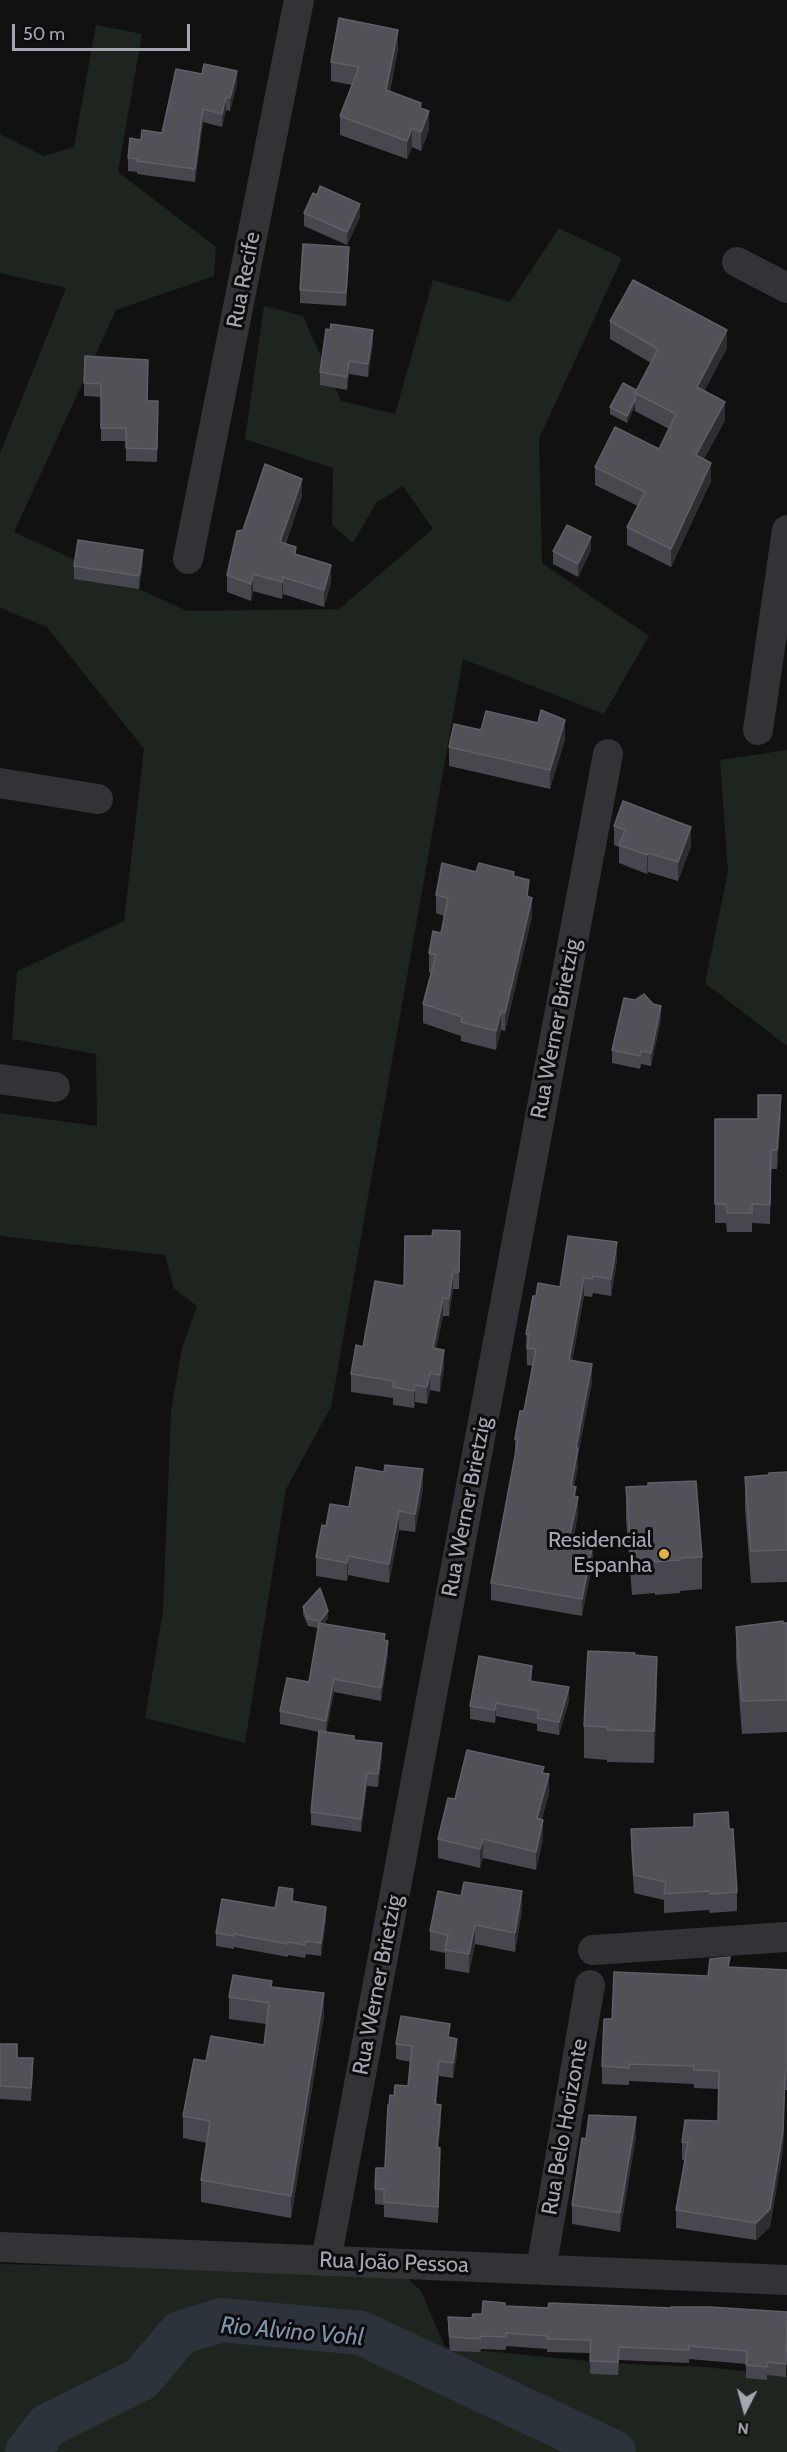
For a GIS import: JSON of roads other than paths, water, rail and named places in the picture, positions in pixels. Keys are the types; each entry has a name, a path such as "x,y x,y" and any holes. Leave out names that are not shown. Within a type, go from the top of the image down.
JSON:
{"street":[{"name":"Rua Recife","path":"188,559 299,0"},
{"path":"736,262 787,288"},
{"path":"758,730 787,530"},
{"name":"Rua Werner Brietzig","path":"326,2261 608,754"},
{"path":"0,783 98,799"},
{"path":"0,1079 55,1087"},
{"path":"592,1950 787,1938"},
{"name":"Rua Belo Horizonte","path":"541,2270 590,1985"},
{"name":"Rua João Pessoa","path":"0,2247 787,2280"}],"waterway":[{"name":"Rio Alvino Vohl","path":"27,2452 48,2425 141,2379 180,2333 221,2320 361,2333 614,2452"}],"place":[{"name":"Residencial Espanha","path":"664,1554"}]}
